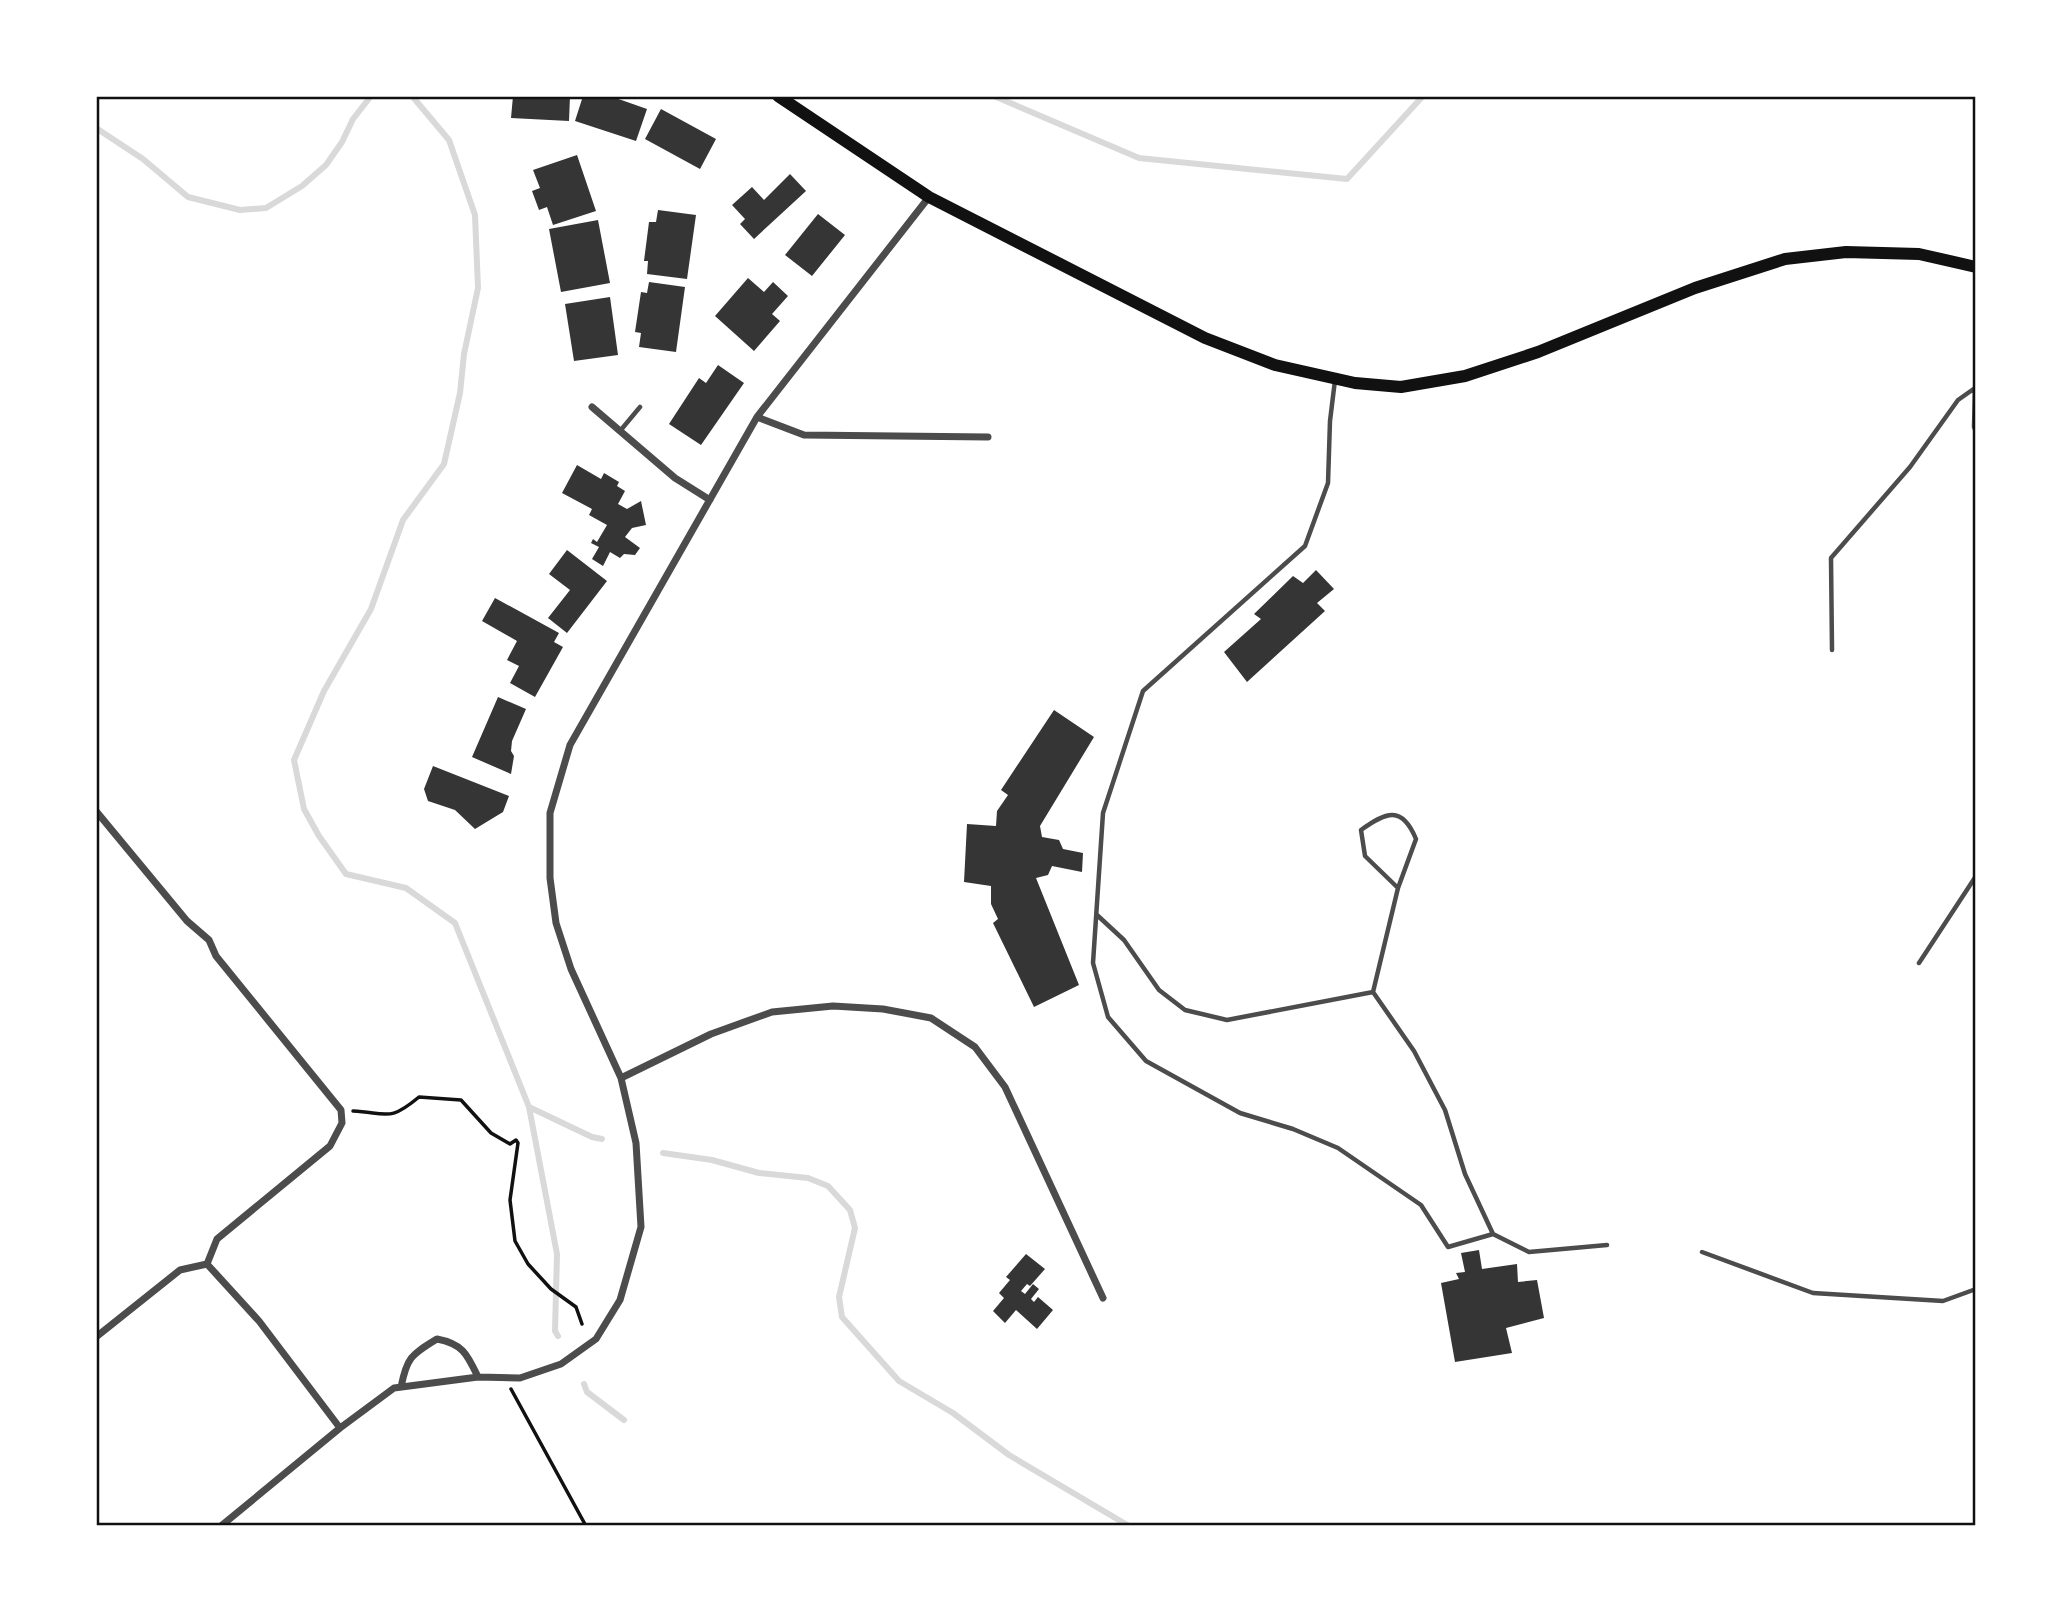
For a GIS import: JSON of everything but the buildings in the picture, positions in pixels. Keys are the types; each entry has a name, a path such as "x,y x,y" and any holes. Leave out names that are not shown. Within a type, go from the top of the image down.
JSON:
{"main road":[{"path":"778,96 929,197 1205,338 1275,365 1355,383 1401,387 1465,376 1538,352 1695,288 1785,259 1846,252 1919,254 1976,267"}],"street":[{"path":"221,1526 340,1427 394,1388 478,1377 520,1378 561,1364 596,1339 620,1300 641,1227 636,1143 621,1078 572,969 556,923 550,878 551,813 570,744 757,417 929,197"},
{"path":"592,407 675,478 710,500"},
{"path":"757,417 804,435 988,437"},
{"path":"96,811 187,921 209,940 216,956 341,1110 342,1123 330,1146 217,1239 207,1264"},
{"path":"621,1078 711,1034 772,1012 833,1006 883,1009 931,1018 975,1047 1005,1087 1103,1298"},
{"path":"96,1337 180,1270 207,1264"},
{"path":"207,1264 259,1321 340,1427"},
{"path":"401,1387 406,1363 437,1339 454,1343 468,1356 478,1377"}],"lane":[{"path":"1336,379 1328,483 1305,546 1143,691 1102,813 1093,963 1108,1017 1146,1061 1240,1112 1338,1147 1421,1205 1448,1247 1493,1234"},
{"path":"1975,388 1976,432"},
{"path":"1832,650 1830,558 1910,467 1958,400 1975,388"},
{"path":"620,431 640,408"},
{"path":"1398,888 1365,856 1361,830 1382,815 1397,816 1409,824 1416,839 1398,888 1373,992 1414,1051 1446,1110 1465,1174 1493,1234 1529,1252 1607,1245"},
{"path":"1919,963 1976,877"},
{"path":"1096,914 1124,940 1159,990 1185,1010 1227,1020 1373,992"},
{"path":"1702,1252 1813,1293 1943,1301 1976,1289"}],"path":[{"path":"341,1110 388,1116 398,1114 419,1097 461,1100 501,1141 510,1144 516,1140 519,1143 510,1200 515,1241 528,1264 551,1289 576,1307 582,1324"},
{"path":"520,1405 586,1526"}],"waterway":[{"path":"96,128 143,159 188,197 240,210 266,208 302,186 326,165 342,142 353,119 371,96"},
{"path":"412,96 449,140 475,215 478,288 464,354 460,393 444,464 403,520 371,609 324,691 294,760 304,809 346,874 406,888 455,923 529,1107 557,1254 555,1331 558,1336"},
{"path":"994,96 1139,158 1347,179 1423,96"},
{"path":"529,1107 592,1137 602,1139"},
{"path":"663,1153 712,1160 759,1173 808,1178 828,1186 850,1210 855,1228 839,1297 842,1317 899,1381 953,1413 1009,1455 1129,1526"},
{"path":"584,1384 587,1392 624,1420"}]}
